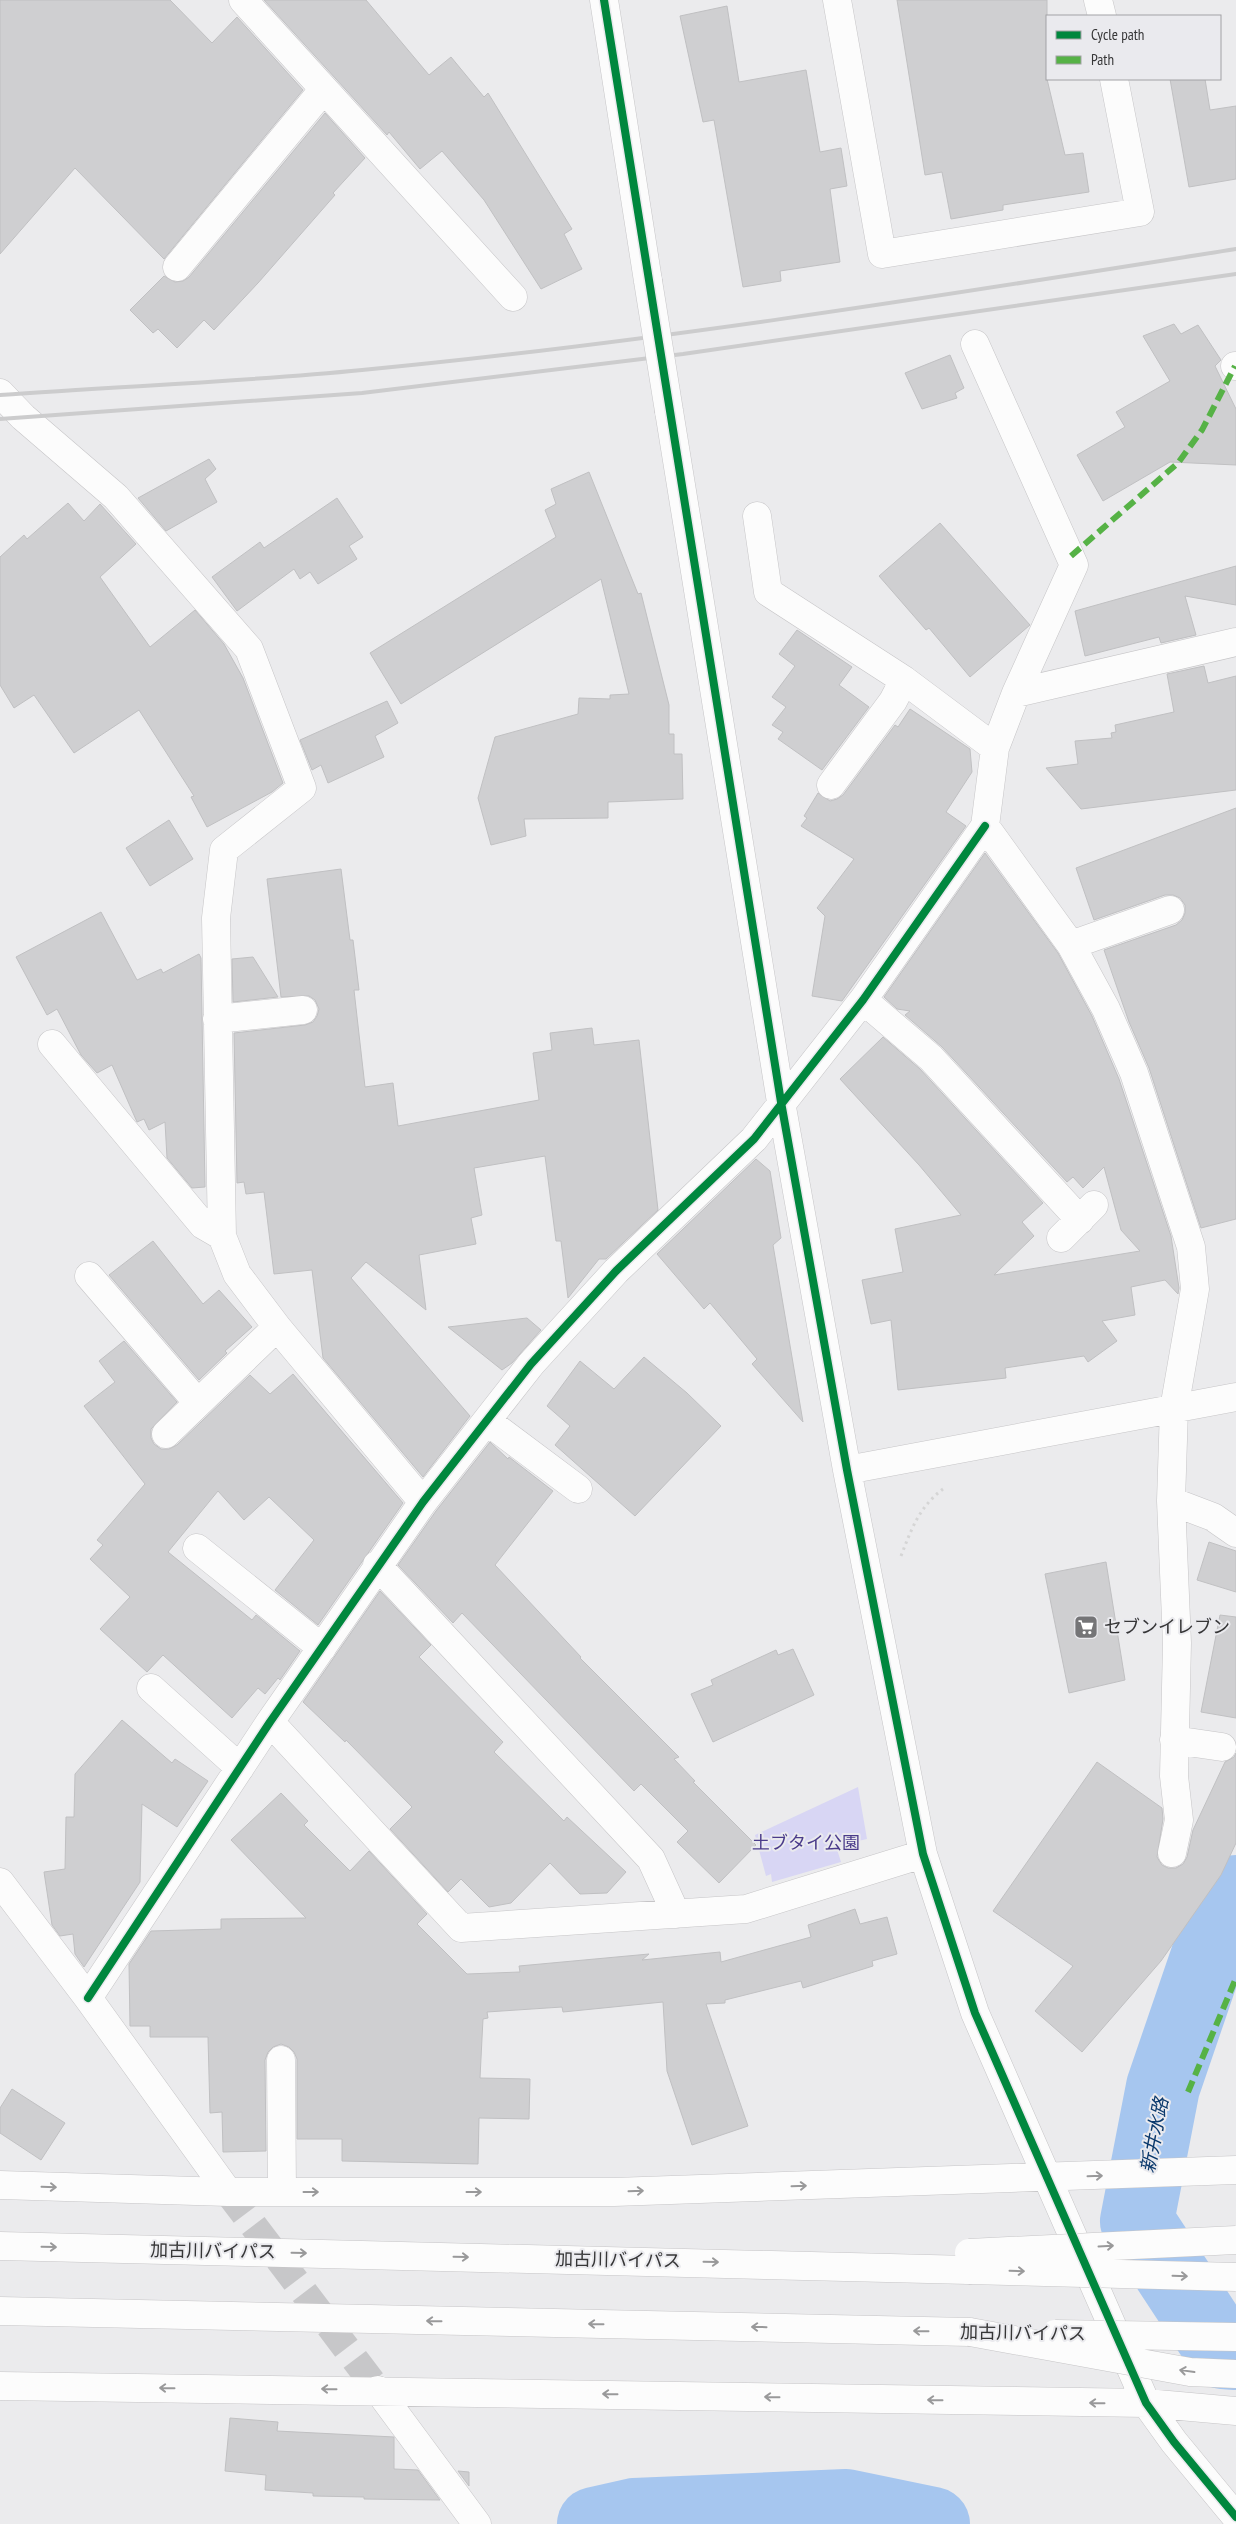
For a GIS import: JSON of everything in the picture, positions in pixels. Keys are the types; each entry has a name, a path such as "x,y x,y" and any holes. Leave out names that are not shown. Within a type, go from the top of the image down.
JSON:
{"main road":[{"path":"243,0 513,297"},
{"path":"604,0 781,1102 847,1470 923,1854 975,2013 1146,2403 1174,2442 1232,2513"},
{"path":"837,0 882,254 1140,212 1114,80"},
{"path":"1098,0 1102,15"},
{"path":"177,267 324,89"},
{"path":"88,1998 270,1722 377,1565 423,1502 531,1364 616,1271 754,1139 781,1102 863,1000 985,826 996,748 1016,693 1074,565 975,344"},
{"path":"0,393 23,417 116,497 249,649 302,788 224,850 216,918 222,1236 237,1274 277,1327 423,1502"},
{"path":"757,516 768,592 904,680 996,748"},
{"path":"1016,693 1236,642"},
{"path":"831,785 893,701 904,680"},
{"path":"985,826 1071,945 1106,1010 1134,1072 1191,1247 1194,1289 1174,1409 1171,1501 1177,1644 1174,1776 1179,1820 1172,1853"},
{"path":"1071,945 1170,910"},
{"path":"863,1000 931,1058 1079,1221"},
{"path":"217,1019 303,1010"},
{"path":"52,1044 203,1225 222,1236"},
{"path":"89,1276 198,1403"},
{"path":"166,1434 277,1327"},
{"path":"847,1470 1236,1397"},
{"path":"487,1421 578,1489"},
{"path":"1171,1501 1213,1517 1236,1533"},
{"path":"198,1548 322,1648"},
{"path":"377,1565 651,1859 676,1914"},
{"path":"152,1688 240,1768"},
{"path":"270,1722 461,1928 746,1908 923,1854"},
{"path":"1174,1740 1222,1747"},
{"path":"0,1882 88,1998 228,2192"},
{"path":"282,2060 282,2192"},
{"path":"0,2185 228,2192 614,2192 1236,2170"},
{"path":"969,2261 1236,2240"},
{"name":"加古川バイパス","path":"0,2246 758,2263 969,2261 1236,2277"},
{"name":"加古川バイパス","path":"0,2312 1236,2337"},
{"path":"970,2332 1190,2372 1236,2374"},
{"path":"0,2386 378,2390 1146,2403 1236,2410"},
{"path":"378,2390 476,2522"}],"path":[{"path":"898,1563 914,1520 932,1497 950,1483"}],"green space":[{"name":"土ブタイ公園","path":"858,1787 867,1839 836,1846 841,1862 772,1882 771,1874 766,1876 755,1835"}],"building":[{"path":"0,0 170,0 212,43 237,17 303,90 164,259 75,168 0,254"},
{"path":"264,0 366,0 429,75 451,57 484,97 488,93 572,229 564,234 582,269 541,289 484,200 442,151 420,169 389,132 387,135"},
{"path":"897,0 1047,0 1046,80 1065,155 1083,153 1089,192 1003,205 1003,210 951,219 942,172 925,175"},
{"path":"727,6 739,82 806,70 820,152 841,148 847,186 830,189 840,262 780,271 781,281 743,287 714,120 703,122 680,16"},
{"path":"1170,80 1205,80 1210,110 1236,106 1236,179 1189,187"},
{"path":"325,113 365,158 333,193 335,195 258,283 214,330 204,320 177,348 158,329 153,333 130,310 164,276 175,282 183,281 189,277"},
{"path":"1174,324 1181,334 1198,325 1221,360 1215,366 1236,409 1236,465 1170,462 1103,501 1077,455 1125,427 1116,412 1170,381 1143,336"},
{"path":"950,355 964,388 955,393 957,398 922,409 905,373"},
{"path":"209,459 216,469 205,479 217,502 166,531 138,498"},
{"path":"589,472 638,594 641,593 669,705 669,734 674,734 674,754 682,754 683,799 608,802 608,818 524,819 526,836 491,845 478,798 495,737 578,714 579,698 610,699 610,695 629,694 601,579 401,704 370,653 556,537 545,510 556,504 551,489"},
{"path":"337,498 363,537 349,546 357,559 318,584 310,572 300,579 294,569 237,611 212,577 260,542 264,548"},
{"path":"68,503 84,521 100,504 136,544 100,577 150,647 195,610 224,644 243,678 283,783 272,792 207,827 191,797 194,796 139,710 74,753 34,695 14,708 0,685 0,557 24,535 27,539"},
{"path":"940,523 1030,625 970,677 929,628 926,630 879,576"},
{"path":"1236,566 1236,605 1185,596 1196,635 1161,643 1159,637 1085,656 1075,611"},
{"path":"797,630 852,667 839,685 869,707 822,770 778,739 783,732 772,725 786,707 772,697 795,666 779,654"},
{"path":"1204,666 1208,683 1236,676 1236,790 1081,809 1046,768 1078,764 1075,741 1112,738 1111,733 1116,732 1115,725 1174,712 1167,674"},
{"path":"387,701 398,723 375,736 384,757 328,783 321,765 312,770 300,740"},
{"path":"910,709 970,749 972,772 946,812 966,826 842,1001 812,996 825,916 817,908 854,859 801,826 807,818 804,816 818,793 830,801 843,795 895,725 898,727"},
{"path":"1236,808 1236,1219 1201,1228 1149,1068 1129,1022 1104,950 1176,925 1182,920 1185,913 1185,905 1180,898 1173,895 1165,895 1094,920 1076,868"},
{"path":"169,820 193,859 150,886 126,848"},
{"path":"985,853 1058,953 1092,1016 1119,1079 1171,1236 1179,1288 1178,1294 1165,1280 1131,1287 1135,1315 1102,1321 1117,1341 1088,1362 1084,1356 1005,1368 1006,1378 898,1390 891,1320 871,1324 862,1280 903,1272 895,1229 961,1215 919,1165 840,1079 883,1037 920,1069 1043,1203 1022,1222 1034,1236 994,1275 1140,1251 1121,1230 1104,1167 1083,1188 1073,1177 1067,1182 942,1047 905,1015 910,1011 897,1009 884,997"},
{"path":"341,869 350,940 353,940 359,990 354,990 365,1087 393,1083 398,1126 539,1100 533,1053 552,1050 550,1033 592,1028 594,1045 639,1040 658,1210 606,1259 599,1259 568,1298 561,1241 556,1241 545,1156 474,1168 482,1215 471,1218 476,1244 419,1255 426,1310 366,1262 351,1278 470,1416 423,1477 323,1358 312,1270 274,1274 264,1192 246,1194 244,1182 237,1183 234,1033 305,1025 313,1022 319,1009 315,1000 309,996 281,997 267,879"},
{"path":"101,912 137,980 161,969 163,973 199,954 201,958 205,1187 192,1188 167,1158 165,1122 149,1130 144,1119 137,1122 112,1065 97,1073 81,1055 57,1009 47,1015 16,957"},
{"path":"253,957 278,997 233,1002 232,959"},
{"path":"756,1159 770,1171 781,1238 773,1245 803,1422 752,1364 757,1359 710,1303 704,1309 657,1254"},
{"path":"153,1241 203,1304 219,1290 252,1327 225,1351 227,1353 199,1380 109,1275"},
{"path":"527,1318 541,1330 512,1363 502,1370 448,1327"},
{"path":"124,1341 177,1402 151,1429 151,1438 154,1444 161,1449 169,1449 177,1445 250,1375 270,1394 293,1374 403,1503 318,1625 275,1590 314,1540 269,1497 244,1520 218,1491 168,1552 252,1620 256,1615 300,1651 280,1680 278,1678 265,1694 258,1688 232,1718 163,1655 147,1672 100,1629 130,1597 90,1559 103,1545 97,1540 145,1484 84,1406 115,1382 99,1361"},
{"path":"644,1357 687,1393 721,1426 635,1516 555,1445 570,1426 547,1406 580,1361 614,1389"},
{"path":"490,1442 508,1459 509,1457 553,1491 495,1565 580,1658 679,1757 674,1759 695,1781 693,1782 756,1845 719,1883 677,1842 688,1831 641,1784 634,1791 462,1613 453,1623 398,1565 436,1511"},
{"path":"1209,1542 1236,1551 1236,1592 1197,1580"},
{"name":"セブンイレブン","path":"1106,1562 1125,1680 1069,1693 1045,1574"},
{"path":"380,1591 431,1645 419,1657 503,1742 494,1752 564,1821 567,1817 626,1872 607,1893 580,1894 550,1863 511,1903 489,1907 461,1879 448,1892 390,1829 412,1807 346,1740 345,1742 303,1702"},
{"path":"1220,1615 1236,1617 1236,1718 1201,1712"},
{"path":"793,1649 814,1695 713,1742 691,1694 713,1685 711,1680 776,1650 778,1655"},
{"path":"122,1720 172,1763 175,1759 208,1781 177,1827 142,1804 140,1882 84,1967 75,1954 73,1934 60,1936 52,1925 44,1872 65,1869 66,1817 74,1817 75,1774"},
{"path":"1236,1753 1236,1843 1221,1875 1161,1961 1082,2052 1035,2011 1073,1966 993,1911 1097,1762 1162,1808 1163,1819 1157,1857 1162,1865 1168,1868 1176,1868 1183,1864 1187,1857 1193,1830 1225,1762 1234,1757"},
{"path":"281,1793 308,1821 304,1825 350,1871 369,1851 427,1914 417,1924 467,1974 520,1972 519,1966 649,1954 642,1960 720,1952 721,1962 811,1937 808,1925 855,1909 860,1924 887,1917 897,1954 872,1961 873,1966 803,1988 801,1981 725,2000 725,2003 706,2004 748,2126 692,2145 667,2071 663,2002 563,2012 562,2007 487,2012 488,2018 483,2019 480,2078 530,2079 529,2119 479,2118 478,2164 342,2161 342,2139 297,2139 297,2059 289,2047 281,2044 273,2047 268,2052 265,2060 266,2151 223,2152 222,2112 210,2113 208,2037 150,2037 150,2026 130,2026 129,1964 151,1931 221,1929 221,1919 306,1918 231,1840"},
{"path":"12,2089 65,2123 41,2160 0,2133 0,2108"},
{"path":"230,2418 278,2422 277,2431 394,2437 394,2469 418,2470 440,2500 364,2499 364,2497 313,2496 313,2493 265,2490 266,2475 225,2471"},
{"path":"458,2471 469,2472 469,2486"}],"waterway":[{"name":"新井水路","path":"1236,1892 1214,1938 1163,2087 1137,2221 1223,2352 1236,2353"},
{"path":"594,2524 634,2515 846,2506 933,2524"}],"tunnel":[{"path":"228,2192 378,2390"}],"railway":[{"path":"0,395 227,381 472,359 691,332 1236,249"},
{"path":"0,419 362,393 683,354 1236,274"}],"marked path":[{"path":"1071,556 1178,463 1202,430 1235,366"},
{"path":"1188,2092 1236,1978"}],"cycle path":[{"path":"604,0 781,1102 847,1470 923,1854 975,2013 1146,2403 1174,2442 1236,2517"},
{"path":"88,1998 270,1722 423,1502 531,1364 616,1271 754,1139 863,1000 985,826"}],"place":[{"name":"セブンイレブン","path":"1086,1627"}]}
